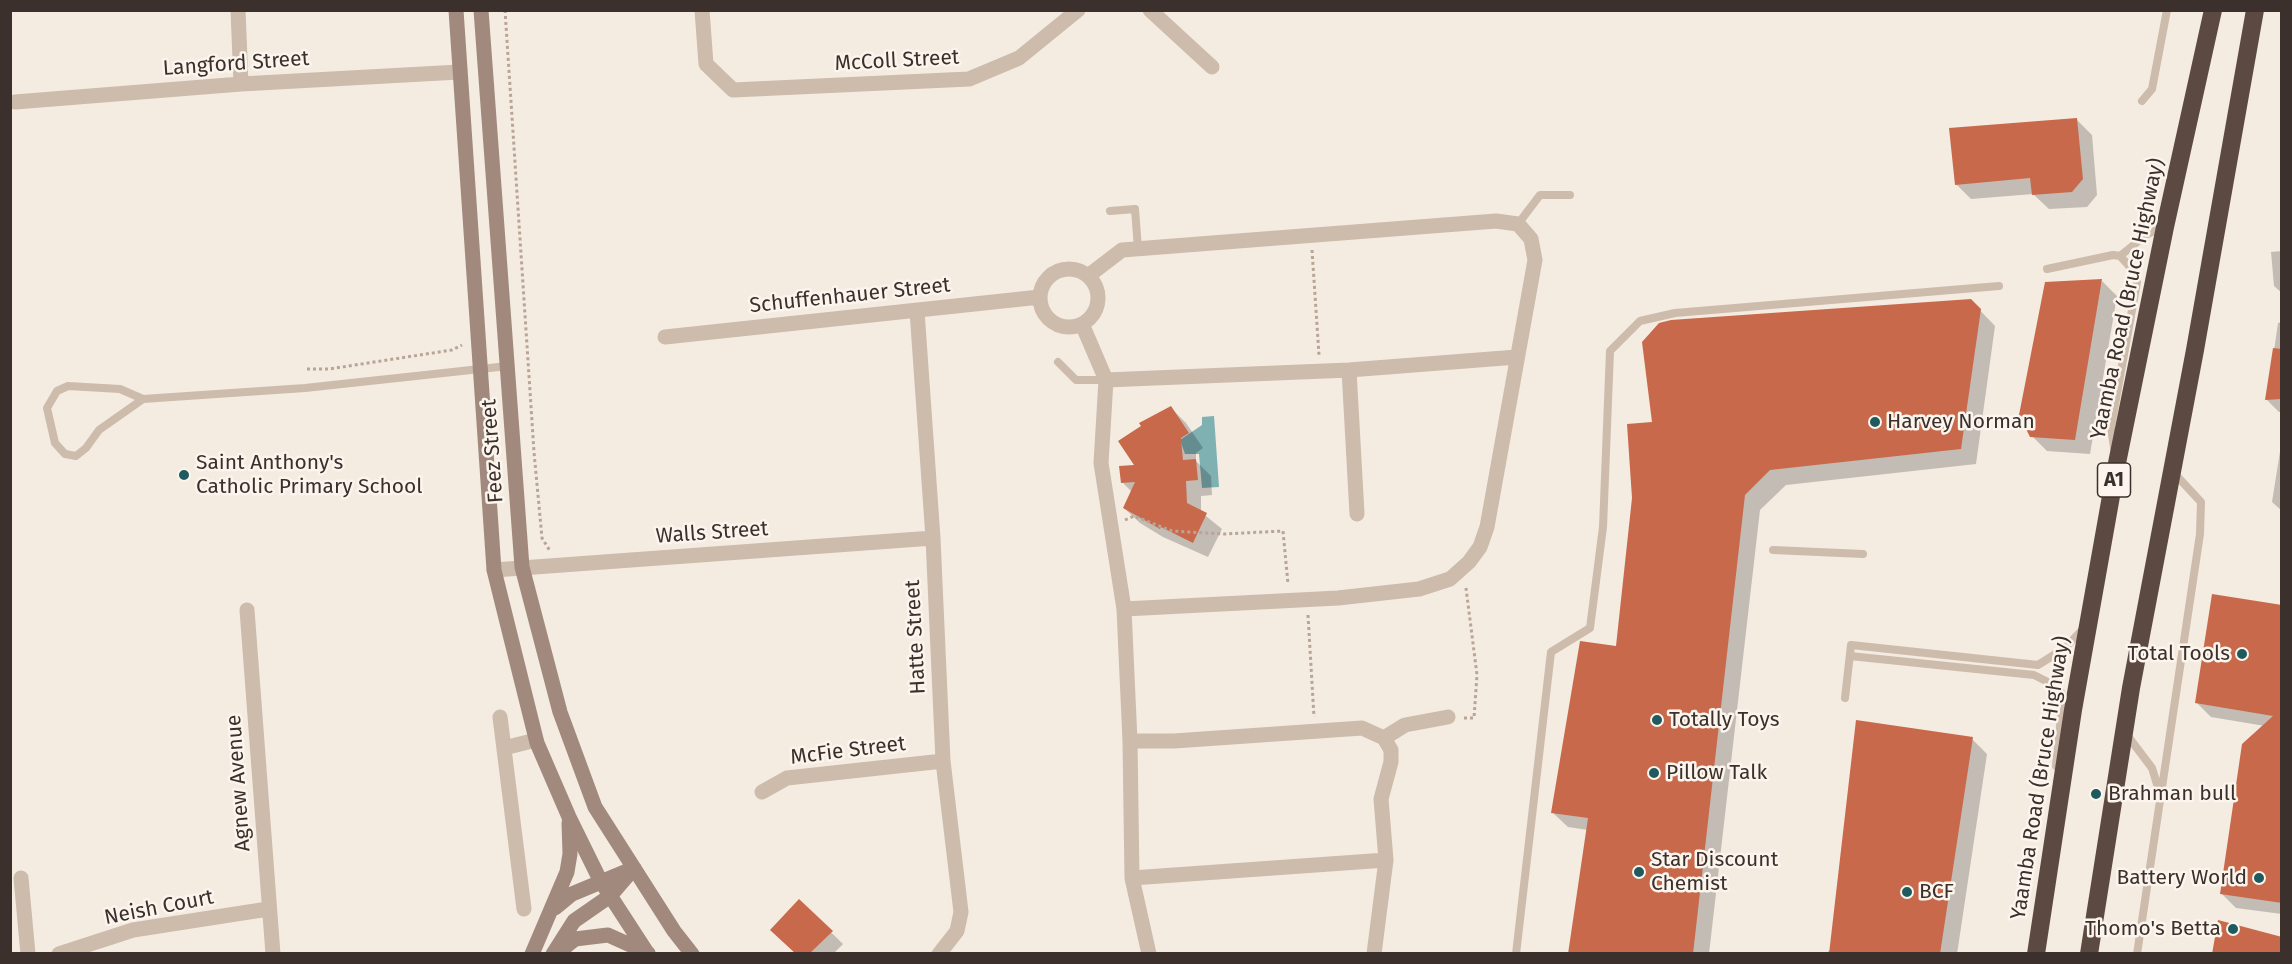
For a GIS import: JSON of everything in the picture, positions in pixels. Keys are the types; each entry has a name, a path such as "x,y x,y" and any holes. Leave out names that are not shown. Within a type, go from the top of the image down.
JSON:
{"highway":[{"name":"Yaamba Road (Bruce Highway)","path":"2036,954 2088,623 2116,468 2165,226 2213,10"},
{"path":"2089,954 2124,731 2171,470 2202,316 2255,10"}],"main road":[{"name":"Feez Street","path":"456,10 494,570 536,740 569,818 600,880 648,953"},
{"name":"Feez Street","path":"480,10 522,567 561,712 595,807 692,954"},
{"path":"532,954 548,913 563,886 567,872 570,854 569,818"},
{"path":"548,913 572,894 600,880 634,868"},
{"path":"555,954 574,921 610,896 634,868"},
{"path":"555,954 575,939 608,935 648,953"}],"street":[{"path":"238,10 241,84"},
{"name":"McColl Street","path":"702,10 706,64 733,90 969,79 1019,58 1078,10"},
{"path":"1150,10 1212,67"},
{"name":"Langford Street","path":"15,102 241,84 459,72"},
{"path":"1088,276 1122,250 1496,221 1518,224 1531,239 1535,260 1487,527 1480,547 1460,571 1450,579 1419,589 1307,600 1124,609"},
{"path":"1061,270 1080,271 1094,283 1098,301 1095,311 1082,324 1072,327 1053,323 1041,307 1040,297 1046,280 1061,270"},
{"name":"Schuffenhauer Street","path":"665,337 1040,297"},
{"name":"Hatte Street","path":"917,311 933,538 943,761 961,912 957,931 939,954"},
{"path":"1082,324 1106,380 1101,463 1124,609 1130,741 1132,878 1149,954"},
{"path":"1106,380 1349,370 1517,357"},
{"path":"1349,370 1357,514"},
{"name":"Walls Street","path":"494,570 933,538"},
{"name":"Agnew Avenue","path":"247,610 273,954"},
{"path":"500,717 524,909"},
{"path":"1384,738 1405,725 1448,717"},
{"path":"1130,741 1174,741 1362,728 1384,738 1391,750 1391,762 1382,799 1386,860 1374,954"},
{"path":"504,748 536,740"},
{"name":"McFie Street","path":"762,792 787,778 943,761"},
{"path":"1132,878 1386,860"},
{"path":"21,878 28,954"},
{"name":"Neish Court","path":"59,954 134,930 268,909"}],"lane":[{"path":"2142,101 2152,89 2167,10"},
{"path":"1518,224 1540,195 1570,195"},
{"path":"1110,211 1135,209 1138,249"},
{"path":"2120,256 2146,235 2165,226"},
{"path":"2048,269 2112,255 2120,256 2132,269 2137,282 2111,427 2116,468"},
{"path":"1516,954 1551,652 1590,628 1603,527 1610,351 1640,321 1675,314 1999,286"},
{"path":"1058,362 1076,380 1106,380"},
{"path":"143,399 99,429 86,448 76,456 64,454 55,443 47,408 57,391 68,386 120,389 143,399 305,388 508,366"},
{"path":"2137,954 2200,534 2201,502 2171,470"},
{"path":"1773,550 1863,554"},
{"path":"1845,698 1851,645 2038,665 2064,648 2088,623"},
{"path":"1850,656 2034,675 2058,687 2063,696 2062,714 2043,862 2043,902"},
{"path":"2124,731 2152,768 2161,797"}],"path":[{"path":"505,10 535,463 542,538 551,552"},
{"path":"1311,236 1320,371"},
{"path":"307,369 329,369 452,350 463,344"},
{"path":"1111,525 1134,516 1172,531 1224,534 1283,531 1289,601"},
{"path":"1448,717 1474,718 1478,675 1465,580 1460,571"},
{"path":"1307,600 1315,730"}],"water":[{"path":"1214,416 1219,487 1202,488 1199,454 1185,454 1180,440 1202,425 1202,417"}],"building":[{"path":"2077,118 2083,179 2072,192 2032,195 2030,178 1955,185 1949,128"},
{"path":"2102,279 2075,440 2030,437 2019,415 2045,282"},
{"path":"1971,299 1981,309 1961,449 1770,470 1745,495 1693,954 1568,954 1588,818 1551,813 1580,641 1616,646 1632,498 1627,424 1652,422 1642,342 1659,323 1671,320"},
{"path":"2273,348 2282,349 2282,399 2265,400"},
{"path":"1171,406 1189,433 1181,438 1183,460 1196,459 1198,480 1186,481 1187,503 1207,513 1193,543 1161,527 1160,529 1123,508 1135,482 1121,483 1119,466 1134,465 1118,441 1141,426 1139,423"},
{"path":"2212,594 2282,605 2282,903 2220,894 2242,744 2273,716 2195,703"},
{"path":"1856,720 1973,737 1940,954 1829,954"},
{"path":"799,899 833,931 809,954 796,954 770,930"},
{"name":"Thomo's Betta","path":"2218,920 2282,937 2282,954 2212,954"}],"place":[{"name":"Harvey Norman","path":"1875,422"},
{"name":"Saint Anthony's Catholic Primary School","path":"184,475"},
{"name":"Total Tools","path":"2242,654"},
{"name":"Totally Toys","path":"1657,720"},
{"name":"Pillow Talk","path":"1654,773"},
{"name":"Brahman bull","path":"2096,794"},
{"name":"Star Discount Chemist","path":"1639,872"},
{"name":"Battery World","path":"2259,878"},
{"name":"BCF","path":"1907,892"},
{"name":"Thomo's Betta","path":"2233,929"}]}
